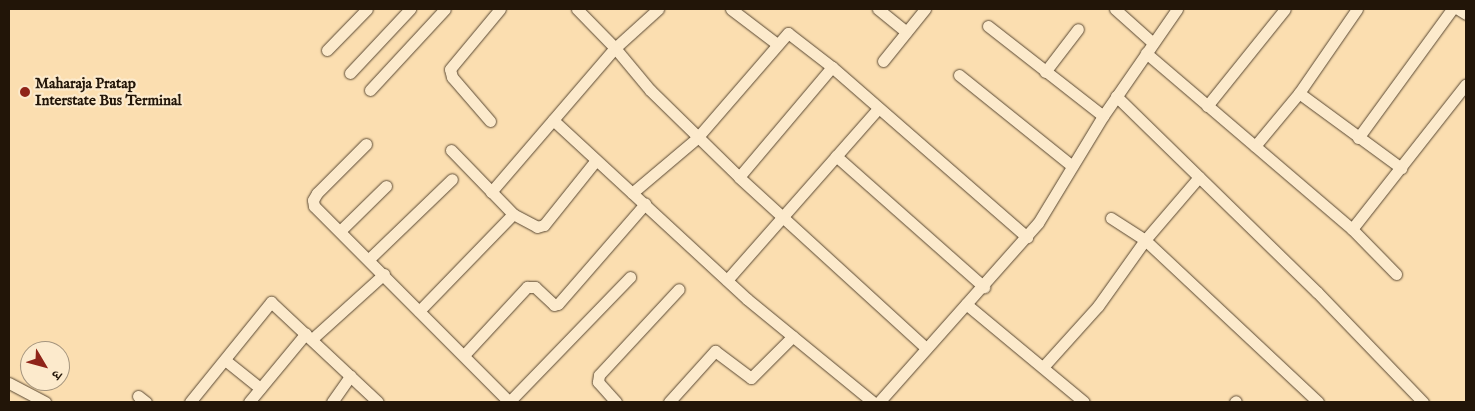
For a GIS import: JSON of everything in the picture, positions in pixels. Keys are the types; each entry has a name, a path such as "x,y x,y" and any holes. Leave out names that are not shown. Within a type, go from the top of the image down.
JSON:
{"street":[{"path":"327,50 367,9"},
{"path":"350,73 410,9"},
{"path":"370,90 445,9"},
{"path":"490,121 452,77 450,69 500,9"},
{"path":"577,9 615,48 650,90 697,138 926,348"},
{"path":"731,9 777,44"},
{"path":"878,9 906,32"},
{"path":"883,61 925,9"},
{"path":"1115,9 1153,42"},
{"path":"878,402 966,304 984,287 1027,237 1116,96 1177,9"},
{"path":"1206,106 1285,9"},
{"path":"1255,146 1299,93 1357,9"},
{"path":"1358,138 1452,9"},
{"path":"1458,9 1466,14"},
{"path":"491,192 615,48 651,11"},
{"path":"988,26 1103,116"},
{"path":"1046,72 1078,29"},
{"path":"632,193 697,138 788,32 792,33 832,67 1027,237"},
{"path":"1146,53 1352,229 1396,274"},
{"path":"739,177 832,67"},
{"path":"959,75 1072,166"},
{"path":"1352,229 1462,97 1466,84"},
{"path":"1299,93 1401,168"},
{"path":"1116,96 1423,402"},
{"path":"727,280 878,109"},
{"path":"553,120 727,280 873,402"},
{"path":"366,144 313,200 314,206 341,230 509,402 630,277"},
{"path":"451,150 513,214 537,227 544,225 596,160"},
{"path":"836,156 984,287"},
{"path":"1043,367 1098,306 1145,240 1199,177"},
{"path":"369,259 452,179"},
{"path":"341,230 386,186"},
{"path":"464,355 527,288 535,287 554,306 558,304 645,204"},
{"path":"419,310 513,214"},
{"path":"1111,218 1145,240 1318,402"},
{"path":"249,402 309,336 384,274"},
{"path":"616,402 598,382 599,375 679,289"},
{"path":"190,402 271,302 309,336 375,401"},
{"path":"966,304 1043,367 1078,401"},
{"path":"669,402 715,351 751,378 793,336"},
{"path":"225,360 260,388"},
{"path":"332,402 350,376"},
{"path":"9,383 45,402"}],"place":[{"name":"Maharaja Pratap Interstate Bus Terminal","path":"25,92"}]}
